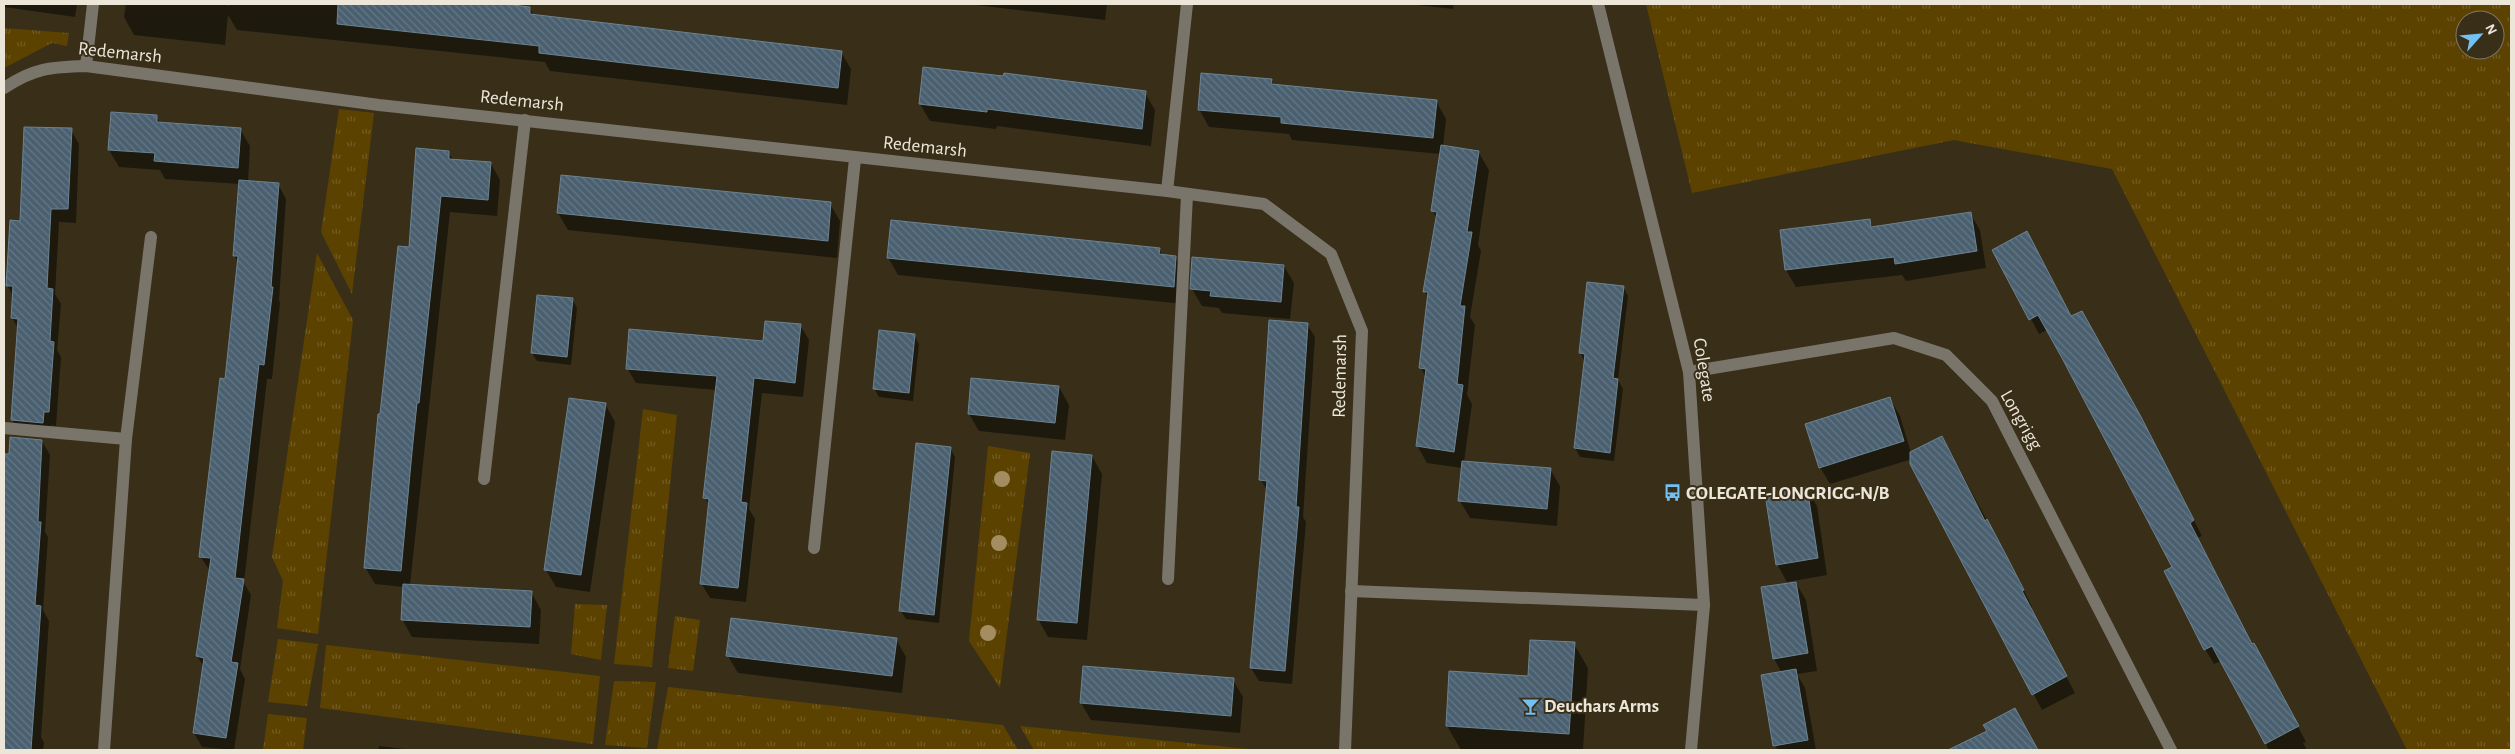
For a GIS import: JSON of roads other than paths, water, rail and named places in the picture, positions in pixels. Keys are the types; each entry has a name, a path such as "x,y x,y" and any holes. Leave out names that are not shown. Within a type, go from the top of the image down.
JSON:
{"street":[{"path":"86,66 93,4"},
{"path":"1167,191 1186,4"},
{"name":"Colegate","path":"1598,4 1689,372 1704,605 1691,750"},
{"name":"Redemarsh","path":"4,88 24,75 52,67 86,66 379,105 525,120 855,159 1167,191 1264,204 1331,254 1362,331 1345,750"},
{"path":"484,479 525,120"},
{"path":"814,548 855,159"},
{"path":"1168,579 1187,195"},
{"path":"104,750 126,439 151,237"},
{"name":"Longrigg","path":"1689,372 1894,338 1946,355 1992,401 2167,749"},
{"path":"4,428 126,439"},
{"path":"1351,591 1704,605"}],"place":[{"name":"COLEGATE-LONGRIGG-N/B","path":"1672,493"},
{"name":"Deuchars Arms","path":"1530,706"}]}
